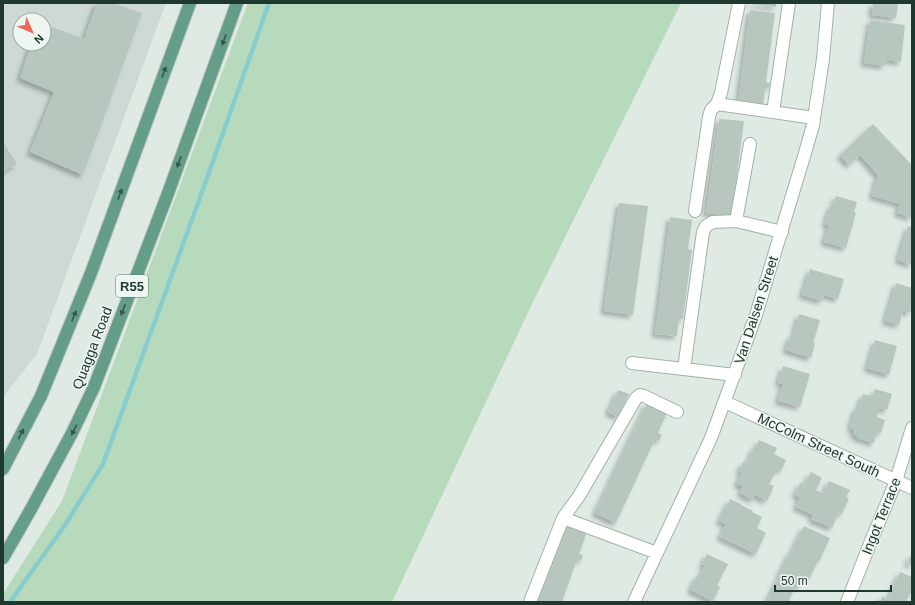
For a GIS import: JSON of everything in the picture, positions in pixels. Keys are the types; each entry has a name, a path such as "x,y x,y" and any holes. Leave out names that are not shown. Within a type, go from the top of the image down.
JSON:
{"main road":[{"name":"Quagga Road","path":"3,469 41,396 91,273 190,3"},
{"name":"Quagga Road","path":"3,558 72,433 94,387 167,196 237,3"}],"street":[{"path":"695,211 709,117 711,110 717,104 722,93 739,3"},
{"path":"772,112 789,3"},
{"name":"Van Dalsen Street","path":"634,602 711,438 756,315 782,232 814,118 823,59 828,3"},
{"path":"717,104 814,118"},
{"path":"736,221 750,144"},
{"path":"684,369 703,232 706,226 713,222 736,221 782,232"},
{"path":"632,362 735,375"},
{"path":"530,602 563,518 579,496 636,398 640,395 644,396 678,412"},
{"name":"McColm Street South","path":"725,402 912,488"},
{"name":"Ingot Terrace","path":"848,602 896,481 912,428"},
{"path":"563,518 657,553"}],"shaded area":[{"path":"3,3 166,3 37,354 3,397"}],"green space":[{"path":"248,3 681,3 531,306 392,602 3,602 3,594 62,501"}],"building":[{"path":"97,3 113,3 142,13 83,175 30,152 54,92 20,78 28,52 52,52 52,27 84,39"},
{"path":"776,3 776,7 751,4"},
{"path":"873,3 898,3 896,18 872,15"},
{"path":"750,10 775,13 766,82 770,83 769,89 765,88 763,107 738,104"},
{"path":"870,20 905,25 901,62 886,60 885,66 864,63"},
{"path":"719,119 744,121 735,191 738,191 737,197 734,197 731,216 706,213"},
{"path":"873,124 912,165 912,218 897,213 900,204 872,196 878,175 860,155 849,165 840,155"},
{"path":"3,142 17,164 3,172"},
{"path":"836,196 857,202 854,212 856,213 846,248 824,242 829,225 825,224 831,205 833,206"},
{"path":"619,203 648,206 633,315 604,311"},
{"path":"670,217 692,220 688,249 692,250 683,319 679,319 677,336 655,334"},
{"path":"908,226 912,227 912,265 898,260"},
{"path":"810,269 844,279 838,299 824,295 822,301 802,295"},
{"path":"896,283 912,288 912,305 910,313 903,311 899,325 885,321"},
{"path":"799,314 820,320 813,343 815,343 811,358 786,350 790,336 793,337"},
{"path":"875,340 897,346 889,375 867,368"},
{"path":"783,366 810,374 800,407 778,401 783,384 778,383"},
{"path":"875,389 892,394 887,410 879,408 877,417 885,420 881,433 877,432 874,443 857,438 858,436 853,434 854,429 850,428 856,407 858,408 863,394 873,396"},
{"path":"618,390 629,394 618,417 608,412"},
{"path":"647,403 667,413 658,433 662,435 659,441 655,439 616,523 595,513"},
{"path":"759,440 777,448 774,454 786,460 781,471 777,469 769,484 774,486 767,501 755,495 753,500 740,493 743,486 737,484 742,472 739,471 743,462 747,463"},
{"path":"811,472 822,478 816,490 823,494 829,481 850,490 846,497 849,498 842,514 839,512 832,528 811,519 813,515 796,507 800,497 795,495 800,483 804,485"},
{"path":"730,499 762,517 757,528 766,533 756,554 720,537 726,524 719,521"},
{"path":"566,524 587,532 579,554 583,555 581,561 577,559 562,602 538,602"},
{"path":"804,526 830,538 808,581 803,579 800,587 778,577"},
{"path":"912,552 912,566 907,563"},
{"path":"707,554 728,564 717,585 720,587 713,601 690,590 697,576 699,577 705,565 702,564"},
{"path":"900,572 912,577 912,594 910,593 906,602 880,602 882,596 888,599"},
{"path":"778,578 795,587 789,601 792,602 767,602"}],"waterway":[{"path":"10,602 65,525 103,464 269,3"}]}
